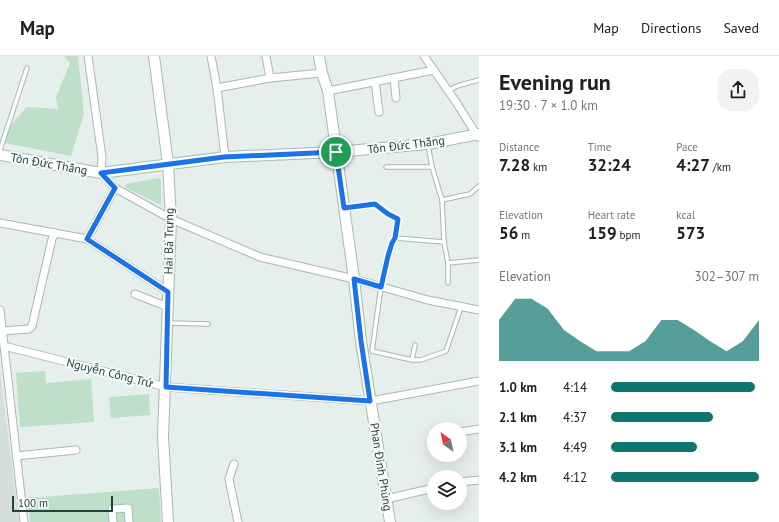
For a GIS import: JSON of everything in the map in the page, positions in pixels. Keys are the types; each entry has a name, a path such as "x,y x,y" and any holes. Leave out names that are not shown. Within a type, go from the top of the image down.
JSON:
{"street":[{"path":"88,56 102,157 101,173 115,188 171,219 260,257 354,279 428,300 479,310"},
{"name":"Hai Bà Trưng","path":"154,56 168,164 171,219 163,437 168,522"},
{"path":"211,56 217,88 224,157"},
{"path":"266,56 270,78"},
{"name":"Phan Đình Phùng","path":"319,56 322,73 328,91 361,341 390,522"},
{"path":"424,56 478,136"},
{"path":"328,91 434,70"},
{"path":"217,88 270,78 322,73"},
{"path":"394,78 396,98"},
{"path":"375,82 380,112"},
{"name":"Tôn Đức Thắng","path":"0,155 101,173 224,157 336,152 428,144 478,136"},
{"path":"87,239 115,188"},
{"path":"0,223 87,239 168,292"},
{"path":"2,331 24,330 29,329 32,326 52,239 55,233"},
{"path":"135,294 168,307"},
{"path":"0,310 24,522"},
{"name":"Nguyễn Công Trứ","path":"4,346 166,387 370,401 479,381"},
{"path":"467,431 479,429"},
{"path":"16,456 76,450"},
{"path":"234,464 229,478 238,522"},
{"path":"467,481 479,480"},
{"path":"386,499 427,490"},
{"path":"113,522 112,509 128,508 129,522"}],"lane":[{"path":"0,150 27,68"},
{"path":"448,90 479,80"},
{"path":"428,144 432,167 442,200 444,242 448,263 448,283"},
{"path":"386,167 432,167"},
{"path":"442,200 470,194 479,186"},
{"path":"344,208 375,204 388,214 398,219 395,238 390,250 381,287 372,351 412,360 421,360 446,352 461,307"},
{"path":"395,238 444,242"},
{"path":"448,263 479,260"},
{"path":"168,323 208,324"},
{"path":"412,360 415,345"}],"shaded area":[{"path":"0,371 19,522 0,522"}],"green space":[{"path":"64,56 78,56 84,114 71,156 5,143 9,127 27,107 58,109 56,97 70,63"},
{"path":"159,178 161,181 161,205 126,188 125,186 126,184"},
{"path":"45,371 46,383 91,379 94,422 20,427 16,373"},
{"path":"149,394 150,415 111,418 109,397"},
{"path":"159,488 161,522 30,522 28,498"}],"route":[{"path":"336,152 344,208 375,204 388,214 397,217 398,219 395,238 388,256 381,287 354,279 370,401 166,387 168,292 87,239 115,188 101,173 224,157 336,152"}]}
